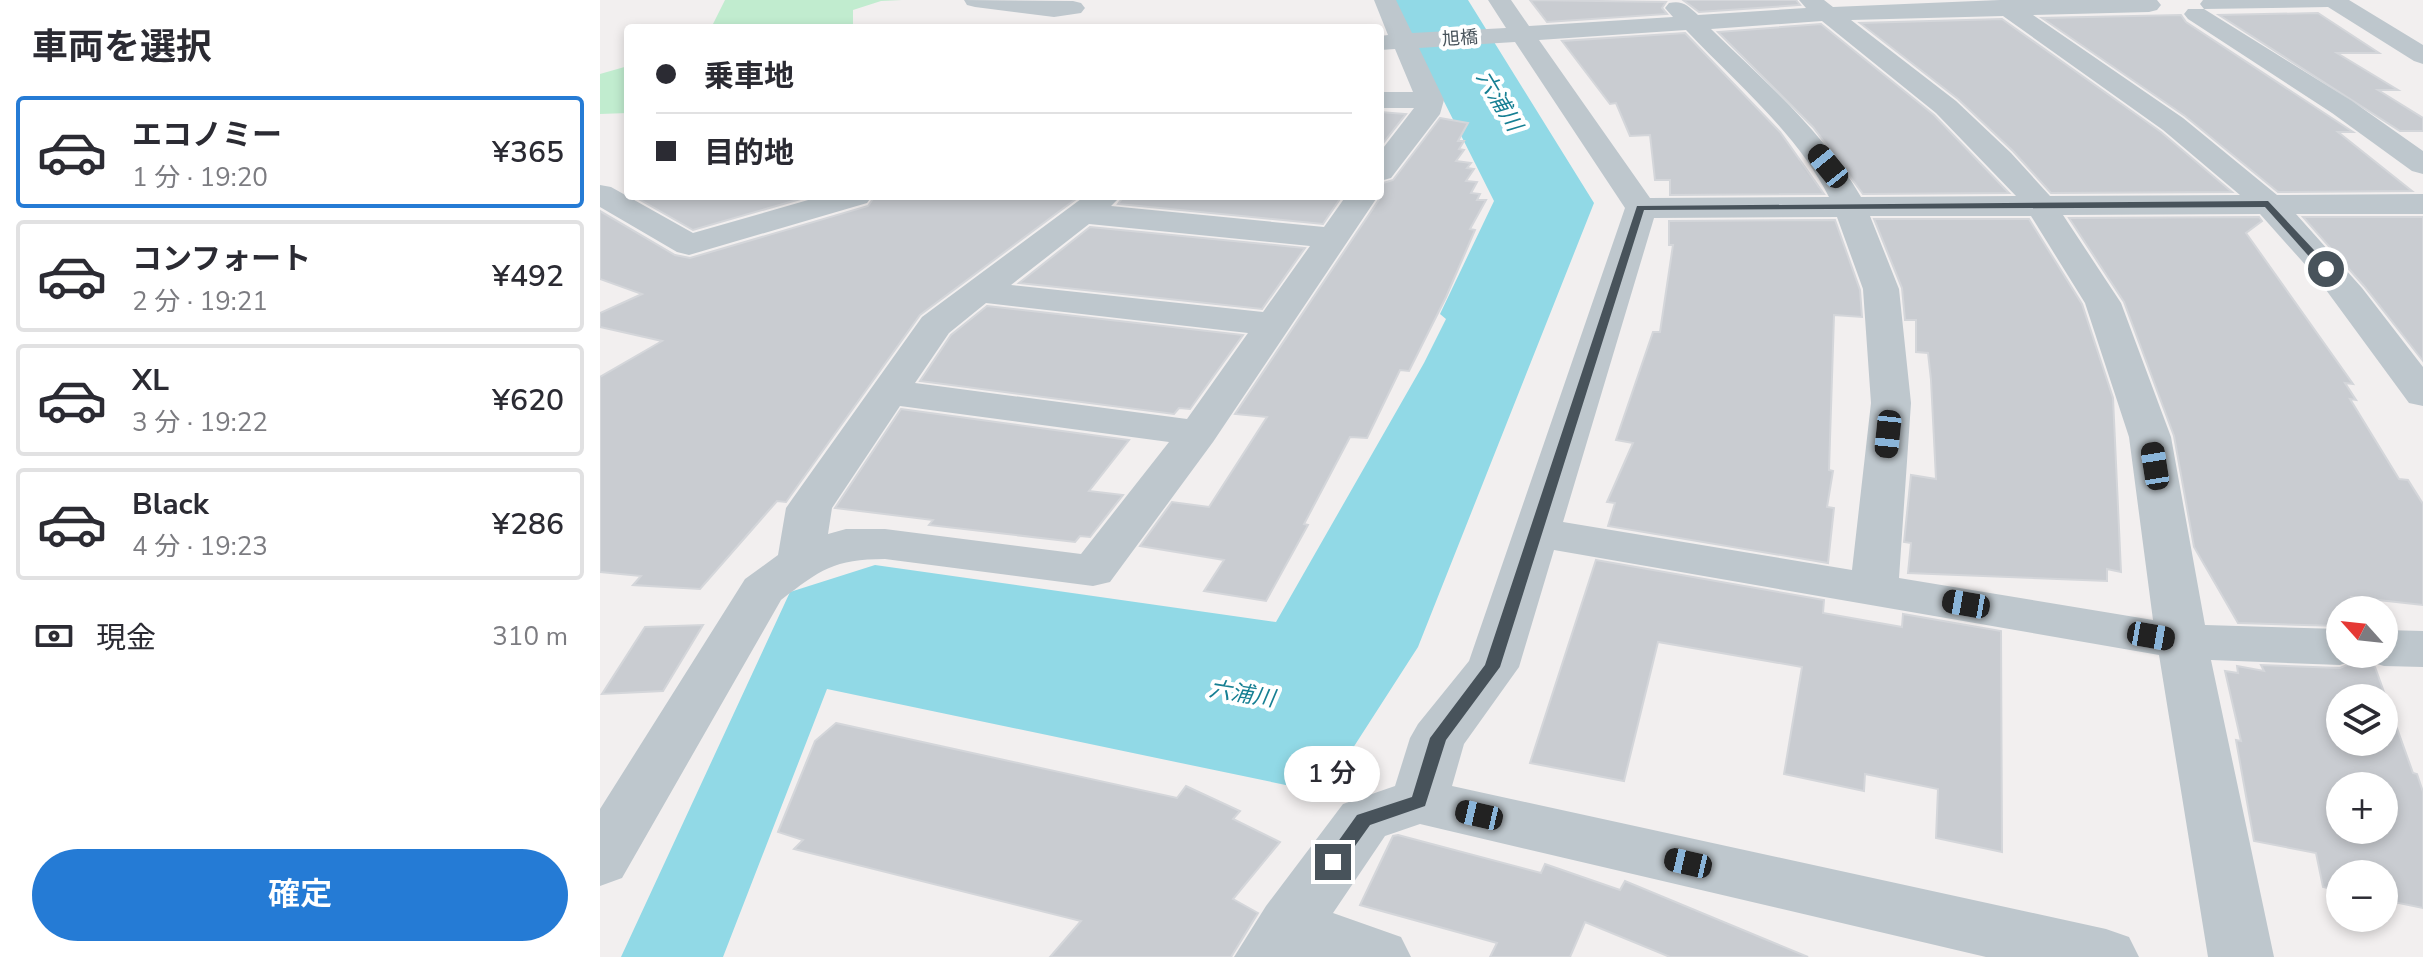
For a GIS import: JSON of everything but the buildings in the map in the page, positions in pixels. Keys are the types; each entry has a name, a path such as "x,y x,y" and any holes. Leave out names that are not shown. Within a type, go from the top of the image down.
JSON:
{"street":[{"path":"975,0 1067,11"},
{"path":"1384,167 1426,114 1430,100 1401,42 1385,0"},
{"path":"2204,6 2335,0 2423,56"},
{"name":"旭橋","path":"1401,42 1507,23 1680,11 2148,2 2174,13 2204,6"},
{"path":"2002,4 2186,134 2268,204 2364,312 2423,394"},
{"path":"2204,6 2423,165"},
{"path":"1819,7 1946,107 2000,159 2040,205 2103,303 2150,437 2182,642 2241,957"},
{"path":"1026,24 1067,11"},
{"path":"1680,11 1798,130 1828,166 1849,205 1881,289 1891,403 1874,588"},
{"path":"1507,23 1641,208"},
{"path":"1384,100 1430,100"},
{"path":"600,194 689,245 842,200"},
{"path":"600,861 762,590 801,561 846,544 885,544 1093,571 1198,433 1359,200"},
{"path":"1641,208 2423,204"},
{"path":"801,561 809,508 935,325 1093,205 1331,238"},
{"path":"1419,801 1438,738 1493,667 1641,208"},
{"path":"980,292 1271,324"},
{"path":"889,392 1198,433"},
{"path":"1535,532 2182,642 2326,647"},
{"path":"2398,648 2423,649"},
{"path":"1378,957 1278,941 1364,820 1419,801 1954,941 2106,957"}],"green space":[{"path":"725,0 902,0 881,1 853,10 853,24 713,24"},
{"path":"624,67 624,113 600,114 600,74"}],"water":[{"name":"六浦川","path":"1393,0 1468,0 1594,203 1418,647 1324,793 827,689 723,957 621,957 790,592 875,565 1276,622 1424,363 1446,319 1440,314 1494,201"}],"route":[{"path":"1333,862 1364,820 1419,801 1438,738 1493,667 1641,208 2268,204 2326,269"}]}
